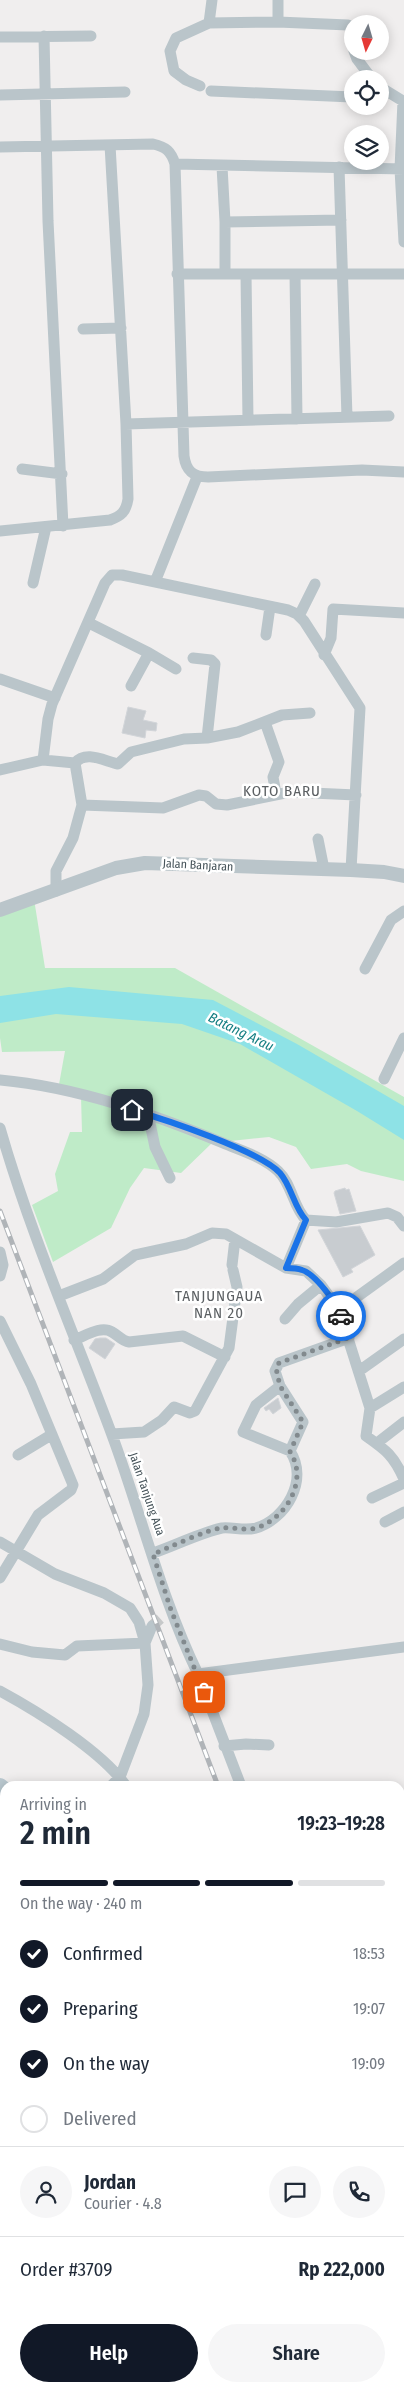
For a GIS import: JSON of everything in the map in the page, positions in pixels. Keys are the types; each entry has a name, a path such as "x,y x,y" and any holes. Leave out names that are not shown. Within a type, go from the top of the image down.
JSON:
{"street":[{"path":"209,23 212,0"},
{"path":"278,0 278,22"},
{"path":"200,86 186,80 174,71 170,51 176,38 209,23 278,22 344,25"},
{"path":"44,36 48,222 62,474 63,526"},
{"path":"0,37 91,36"},
{"path":"211,91 344,97"},
{"path":"0,95 125,92"},
{"path":"389,93 402,101 404,242"},
{"path":"0,147 153,144 162,146 172,156 175,164 177,274 185,464 197,476 231,477 362,470 404,472"},
{"path":"0,531 110,520 125,511 128,499 126,424 110,145"},
{"path":"175,164 402,169"},
{"path":"222,166 225,272"},
{"path":"339,167 347,417"},
{"path":"225,222 340,220"},
{"path":"177,274 225,272 246,274 404,274"},
{"path":"246,274 248,420"},
{"path":"295,274 297,419"},
{"path":"83,329 121,328"},
{"path":"126,424 388,416"},
{"path":"22,469 62,474"},
{"path":"155,582 197,476"},
{"path":"33,583 46,527"},
{"path":"43,760 48,719 55,698 105,583 112,575 122,575 288,610 300,616 360,708 351,870"},
{"path":"300,616 315,584"},
{"path":"266,635 270,607"},
{"path":"324,655 331,638 333,609 404,612"},
{"path":"89,623 149,653 176,669"},
{"path":"131,686 149,653"},
{"path":"193,658 211,660 215,664 207,738"},
{"path":"0,679 55,698"},
{"path":"75,763 78,759 87,757 120,764 127,754 131,752 184,739 225,736 282,715 310,713"},
{"path":"265,722 279,762 273,777 276,794"},
{"path":"0,770 43,760 75,763"},
{"path":"56,890 56,871 73,838 82,805 75,763"},
{"path":"82,805 163,808 201,795 216,804 227,805 290,792 356,795"},
{"path":"318,839 324,869"},
{"name":"Jalan Banjaran","path":"0,910 116,868 145,863 351,870 384,872 404,876"},
{"path":"365,969 391,920 404,911"},
{"path":"384,1078 404,1038"},
{"path":"0,1080 72,1093 148,1114 194,1131 271,1165 285,1180 306,1220"},
{"path":"148,1114 155,1147 170,1178"},
{"name":"Jalan Tanjung Aua","path":"0,1128 21,1195 74,1340 112,1434 171,1610 239,1781"},
{"path":"306,1220 336,1222 388,1213 397,1217 404,1226"},
{"path":"286,1268 306,1220"},
{"path":"59,1296 103,1279 129,1258 186,1244 212,1233 226,1234 286,1268 304,1270 321,1285 339,1310 370,1408 365,1435 400,1460 404,1481 372,1498"},
{"path":"112,1434 144,1432 162,1420 174,1407 194,1412 226,1357 231,1338 237,1287 233,1267 235,1239"},
{"path":"0,1252 3,1265 0,1276"},
{"path":"339,1310 404,1263"},
{"path":"285,1319 298,1304 321,1285"},
{"path":"0,1321 31,1384 73,1487 38,1515 0,1578"},
{"path":"74,1340 102,1329 110,1330 124,1341 129,1342 179,1336 193,1340 226,1357"},
{"path":"290,1452 303,1422 280,1386 275,1372 279,1363 348,1338"},
{"path":"359,1371 404,1339"},
{"path":"153,1554 221,1528 251,1529 268,1521 287,1505 295,1489 296,1465 290,1452 243,1432 256,1405 280,1386"},
{"path":"370,1408 404,1387"},
{"path":"377,1443 404,1422"},
{"path":"18,1455 51,1435"},
{"path":"385,1522 404,1512"},
{"path":"0,1542 55,1574 104,1593 130,1608 139,1622 145,1643 148,1672 146,1703 123,1781"},
{"path":"161,1618 171,1610"},
{"path":"145,1643 152,1626"},
{"path":"0,1644 32,1652 65,1655 77,1646 145,1643"},
{"path":"198,1674 404,1647"},
{"path":"0,1691 49,1720 122,1781"},
{"path":"224,1746 246,1744 269,1745"}],"green space":[{"path":"34,899 45,968 175,968 404,1097 404,1181 361,1171 347,1164 311,1169 296,1147 269,1137 212,1143 181,1173 144,1168 130,1188 111,1228 53,1262 32,1205 58,1191 55,1174 70,1132 82,1132 81,1097 58,1090 65,1051 2,1052 0,1038 0,911"}],"water":[{"name":"Batang Arau","path":"69,987 213,1000 297,1044 404,1106 404,1140 240,1044 182,1024 56,1014 0,1023 0,996"}],"building":[{"path":"128,707 146,711 143,720 157,723 156,731 146,730 145,738 122,733"},
{"path":"345,1188 346,1190 349,1189 356,1211 340,1214 334,1193"},
{"path":"360,1226 375,1255 351,1269 353,1272 343,1277 318,1230"},
{"path":"106,1338 115,1344 105,1359 89,1348 95,1339"},
{"path":"278,1398 281,1408 273,1414 269,1409 266,1411 264,1408"}],"tunnel":[{"path":"152,1626 161,1618"}],"railway":[{"path":"0,1211 216,1781"}],"way so far":[{"path":"204,1692 198,1674 186,1651 153,1554 221,1528 256,1528 268,1521 287,1505 292,1497 297,1479 294,1457 290,1452 303,1422 302,1417 280,1386 275,1372 276,1368 279,1363 348,1338 341,1316"}],"district":[{"name":"KOTO BARU","path":"282,791"},
{"name":"TANJUNGAUA NAN 20","path":"219,1304"}],"route":[{"path":"132,1110 194,1131 263,1160 277,1170 289,1187 306,1220 286,1268 306,1271 321,1285 339,1310 341,1316"}]}
